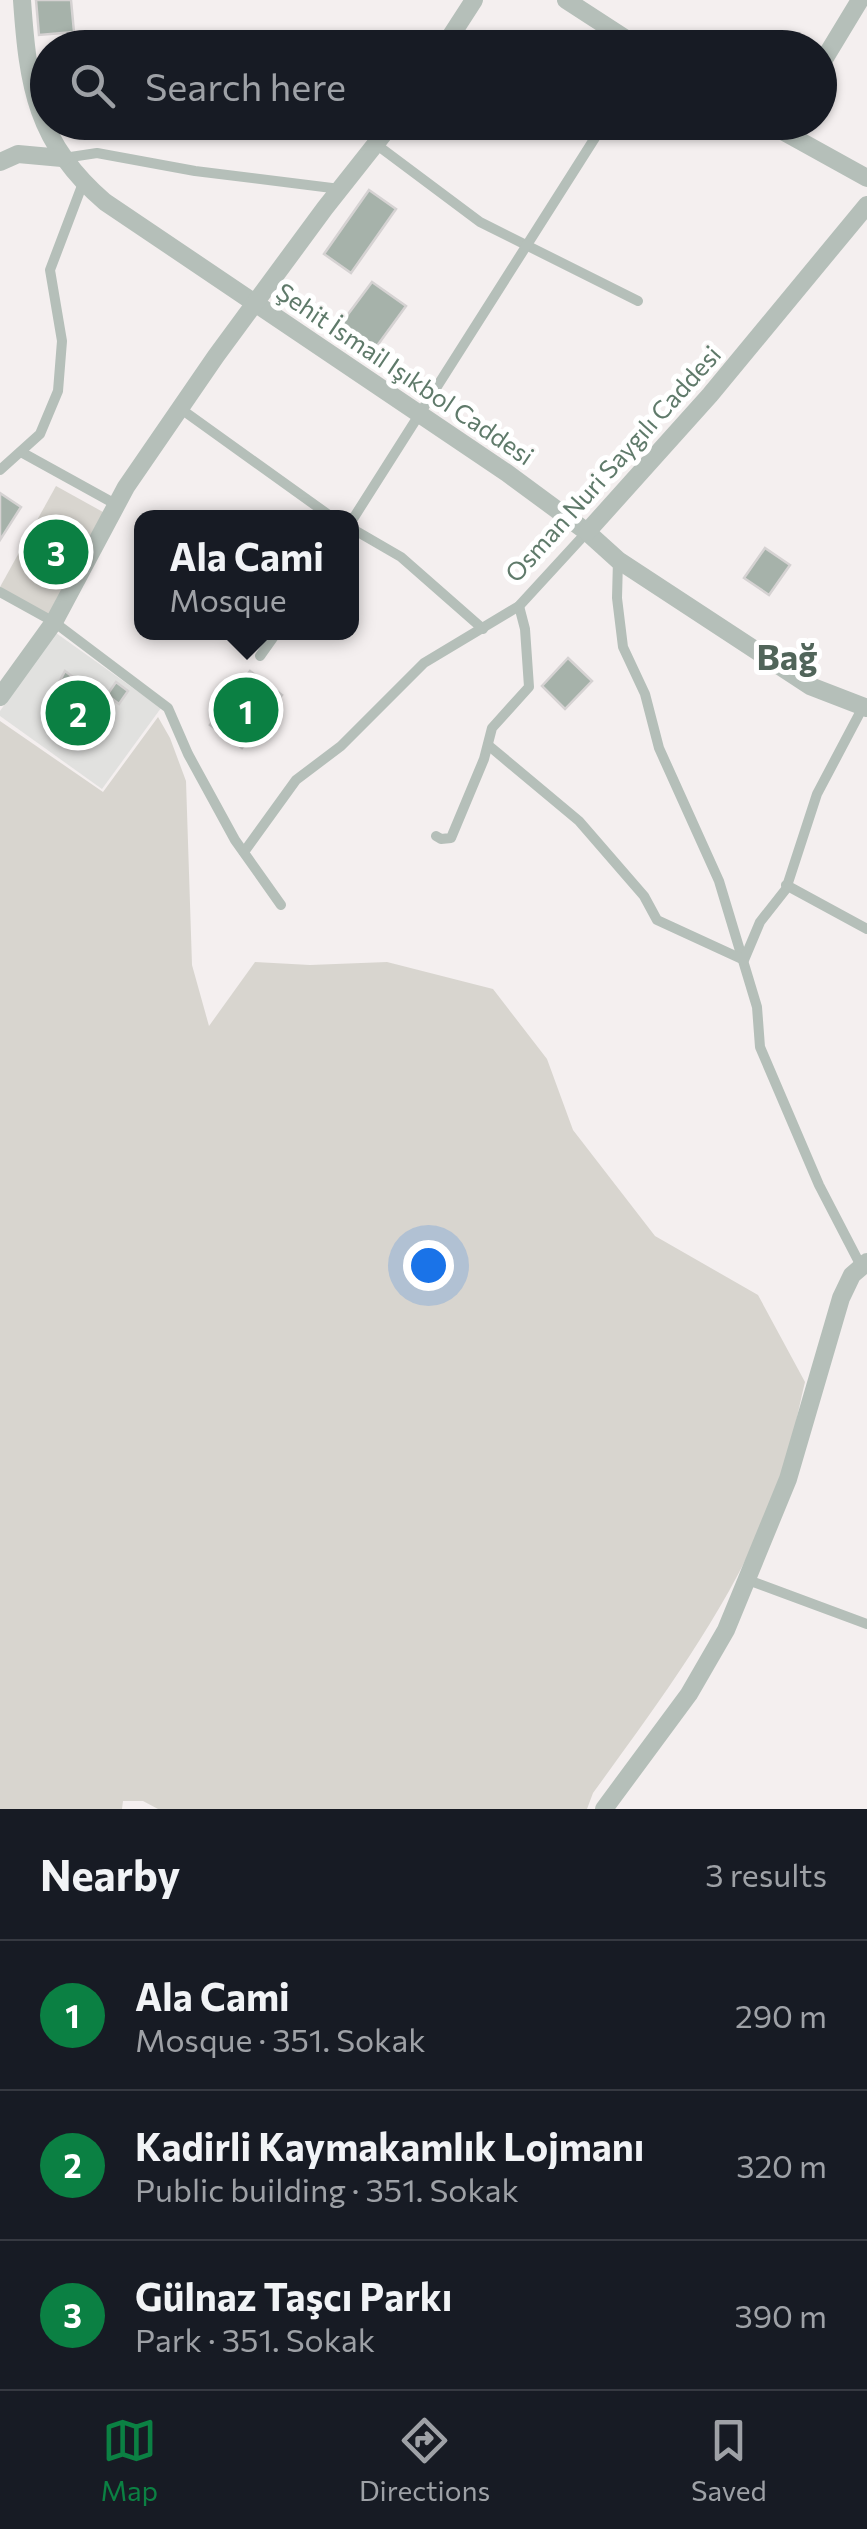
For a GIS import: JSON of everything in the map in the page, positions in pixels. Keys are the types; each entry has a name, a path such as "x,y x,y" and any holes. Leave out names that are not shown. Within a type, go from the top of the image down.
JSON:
{"street":[{"name":"Şehit İsmail Işıkbol Caddesi","path":"22,0 30,84"},
{"path":"455,30 474,0"},
{"path":"837,40 864,0"},
{"path":"578,3 615,30"},
{"name":"Şehit İsmail Işıkbol Caddesi","path":"52,140 83,183 132,223 420,414 588,532 618,560 797,678 833,697 866,706"},
{"path":"0,697 54,622 126,487 340,189 380,140"},
{"path":"359,512 593,140"},
{"path":"802,140 867,178"},
{"path":"377,145 480,222 638,301"},
{"path":"0,162 18,154 62,158 97,153 195,171 340,189"},
{"path":"0,470 40,434 58,391 62,340 50,270 83,183"},
{"name":"Osman Nuri Saygılı Caddesi","path":"244,852 296,780 341,746 424,663 519,606 710,395 867,204"},
{"path":"180,408 322,510"},
{"path":"20,452 118,506"},
{"path":"359,530 401,557 483,629"},
{"path":"604,1809 704,1671 748,1580 800,1446 840,1298 852,1274 864,1264 819,1185 760,1048 757,1006 719,881 659,748 646,694 623,646 617,598 618,560"},
{"path":"0,592 54,622 168,708 188,754 244,852 281,905"},
{"path":"436,836 441,840 452,838 492,728 529,687 525,629 519,606"},
{"path":"260,656 271,640"},
{"path":"744,960 760,922 786,885 818,794 866,706"},
{"path":"488,745 590,832 644,896 657,920 744,960"},
{"path":"786,885 867,929"},
{"path":"748,1580 867,1624"}],"shaded area":[{"path":"56,486 112,517 54,622 0,592 0,587"},
{"path":"56,633 161,708 102,789 0,716"},
{"path":"158,717 186,781 192,965 209,1026 255,962 387,962 493,989 547,1059 573,1130 655,1236 758,1295 805,1382 781,1479 744,1563 698,1642 593,1793 587,1809 158,1809 143,1801 123,1801 122,1809 0,1809 0,721 103,792"}],"building":[{"path":"36,0 71,0 74,30 39,30"},
{"path":"369,190 396,209 351,273 324,254"},
{"path":"372,282 406,306 374,350 340,325"},
{"path":"0,493 21,507 0,540"},
{"path":"765,548 790,565 769,595 744,578"},
{"path":"568,658 592,681 565,709 542,686"},
{"path":"65,671 86,687 71,712 51,698"},
{"path":"250,671 282,695 242,748 210,725"},
{"path":"116,682 128,691 119,704 107,695"}],"place":[{"name":"Gülnaz Taşcı Parkı","path":"56,552"},
{"name":"Ala Cami","path":"246,710"},
{"name":"Kadirli Kaymakamlık Lojmanı","path":"78,713"}],"district":[{"name":"Bağ","path":"787,658"}]}
